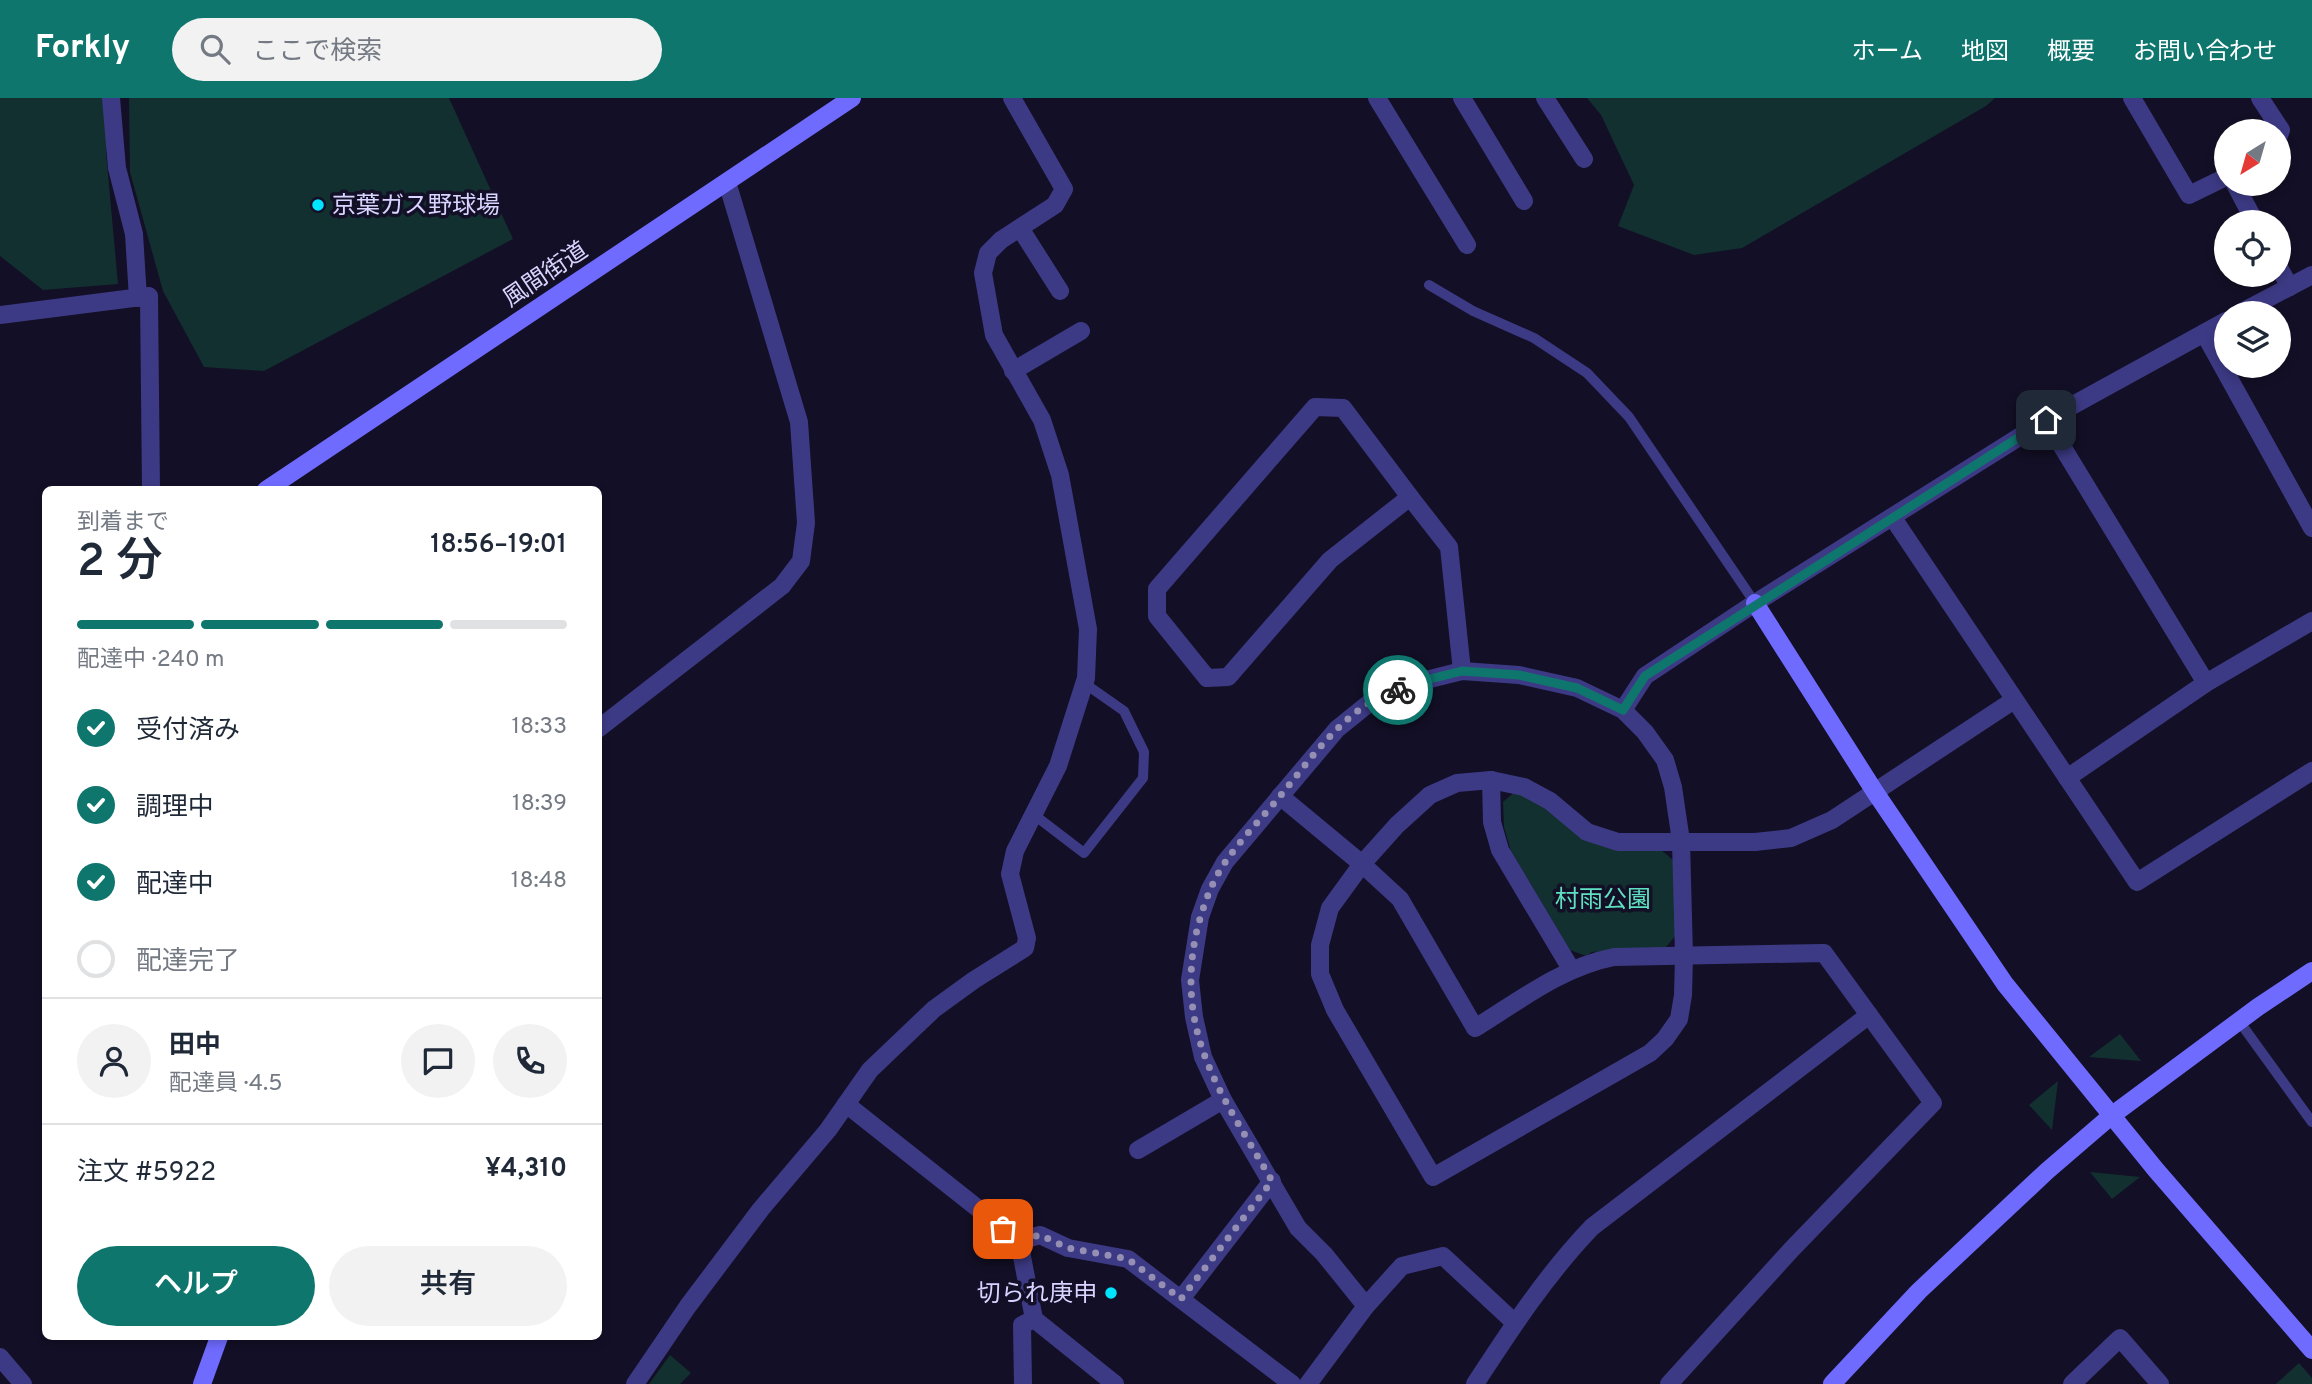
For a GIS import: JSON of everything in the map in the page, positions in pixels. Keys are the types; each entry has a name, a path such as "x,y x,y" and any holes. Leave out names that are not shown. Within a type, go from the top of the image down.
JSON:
{"street":[{"path":"111,98 117,168 134,234 138,298"},
{"name":"風間街道","path":"271,486 852,98"},
{"path":"635,1384 761,1209 828,1130 870,1070 934,1009 1025,947 1027,938 1010,874 1015,851 1058,766 1084,683 1089,648 1088,629 1059,475 1042,420 994,335 983,274 989,253 1001,240 1055,205 1065,189 1012,98"},
{"path":"1377,98 1467,244"},
{"path":"1462,98 1524,201"},
{"path":"1545,98 1584,159"},
{"path":"2132,98 2189,195 2214,183"},
{"path":"2260,98 2274,119"},
{"path":"602,726 782,586 801,561 806,523 799,422 727,182"},
{"path":"1020,228 1060,291"},
{"path":"2291,286 2312,275"},
{"path":"2263,301 2290,287"},
{"path":"0,315 149,296 151,486"},
{"path":"1623,710 1645,676 1755,603 2046,420 2214,327"},
{"path":"1013,371 1081,331"},
{"path":"2204,332 2312,528"},
{"path":"1410,497 1330,560 1228,677 1207,678 1157,616 1157,589 1315,407 1343,408 1449,547 1462,671"},
{"path":"2046,420 2206,683"},
{"path":"1893,518 2137,882 2312,771"},
{"path":"1755,603 1875,792 2005,984 2111,1116 2312,1350"},
{"path":"2067,778 2206,683 2312,621"},
{"path":"1367,1306 1324,1254 1298,1228 1223,1100 1203,1057 1189,980 1200,917 1210,889 1225,862 1337,729 1373,700 1418,682 1462,671 1519,675 1577,688 1623,710 1645,732 1665,760 1673,788 1681,841 1684,956 1679,1019 1665,1039 1650,1053 1433,1177 1335,1010 1320,974 1320,945 1330,908 1362,864 1397,825 1430,795 1457,783 1491,780 1524,787 1550,801 1587,832 1618,842 1681,841 1755,842 1791,838 1832,820 2014,700"},
{"path":"1491,780 1492,822 1500,850 1571,969"},
{"path":"1280,796 1400,899 1475,1028 1571,969 1614,957 1824,953 1933,1103 1790,1250 1669,1384"},
{"path":"1832,1384 1919,1291 2047,1171 2111,1116 2239,1021 2312,971"},
{"path":"1475,1384 1515,1323 1563,1258 1592,1227 1869,1015"},
{"path":"1138,1150 1223,1100"},
{"path":"846,1104 1019,1241 1034,1319 1115,1384"},
{"path":"1181,1299 1272,1181"},
{"path":"1019,1241 1040,1235 1068,1248 1128,1259 1181,1299 1272,1378 1293,1384"},
{"path":"1308,1384 1367,1306 1402,1266 1443,1256 1515,1323"},
{"path":"1023,1384 1022,1325 1034,1319"},
{"path":"2072,1384 2120,1338 2160,1384"},
{"path":"202,1384 218,1340"},
{"path":"0,1357 23,1384"}],"lane":[{"path":"1429,285 1473,311 1534,338 1587,373 1629,417 1755,603"},
{"path":"1033,814 1084,853 1143,778 1144,752 1124,711 1084,683"},
{"path":"2239,1021 2312,1122"}],"green space":[{"path":"0,98 118,98 106,152 118,284 43,290 0,256"},
{"name":"京葉ガス野球場","path":"129,98 449,98 513,239 264,371 204,367 163,291 130,172"},
{"path":"1587,98 1995,98 1986,106 1742,248 1694,255 1618,226 1634,185 1601,115"},
{"name":"村雨公園","path":"1518,789 1593,838 1661,850 1673,860 1678,933 1665,948 1592,952 1586,956 1570,950 1511,851 1504,827 1503,802"},
{"path":"2120,1034 2141,1061 2089,1057"},
{"path":"2058,1081 2052,1130 2029,1105"},
{"path":"2090,1172 2140,1177 2112,1199"},
{"path":"670,1355 691,1373 680,1384 649,1384"},
{"path":"2299,1363 2312,1378 2312,1384 2276,1384"}],"way so far":[{"path":"1003,1229 1019,1241 1040,1235 1068,1248 1128,1259 1181,1299 1272,1181 1223,1100 1203,1057 1189,980 1200,917 1210,889 1225,862 1337,729 1373,700 1398,690"}],"place":[{"name":"京葉ガス野球場","path":"318,205"},
{"name":"切られ庚申","path":"1111,1293"}],"route":[{"path":"1398,690 1462,671 1519,675 1577,688 1623,710 1645,676 1755,603 2046,420"}]}
